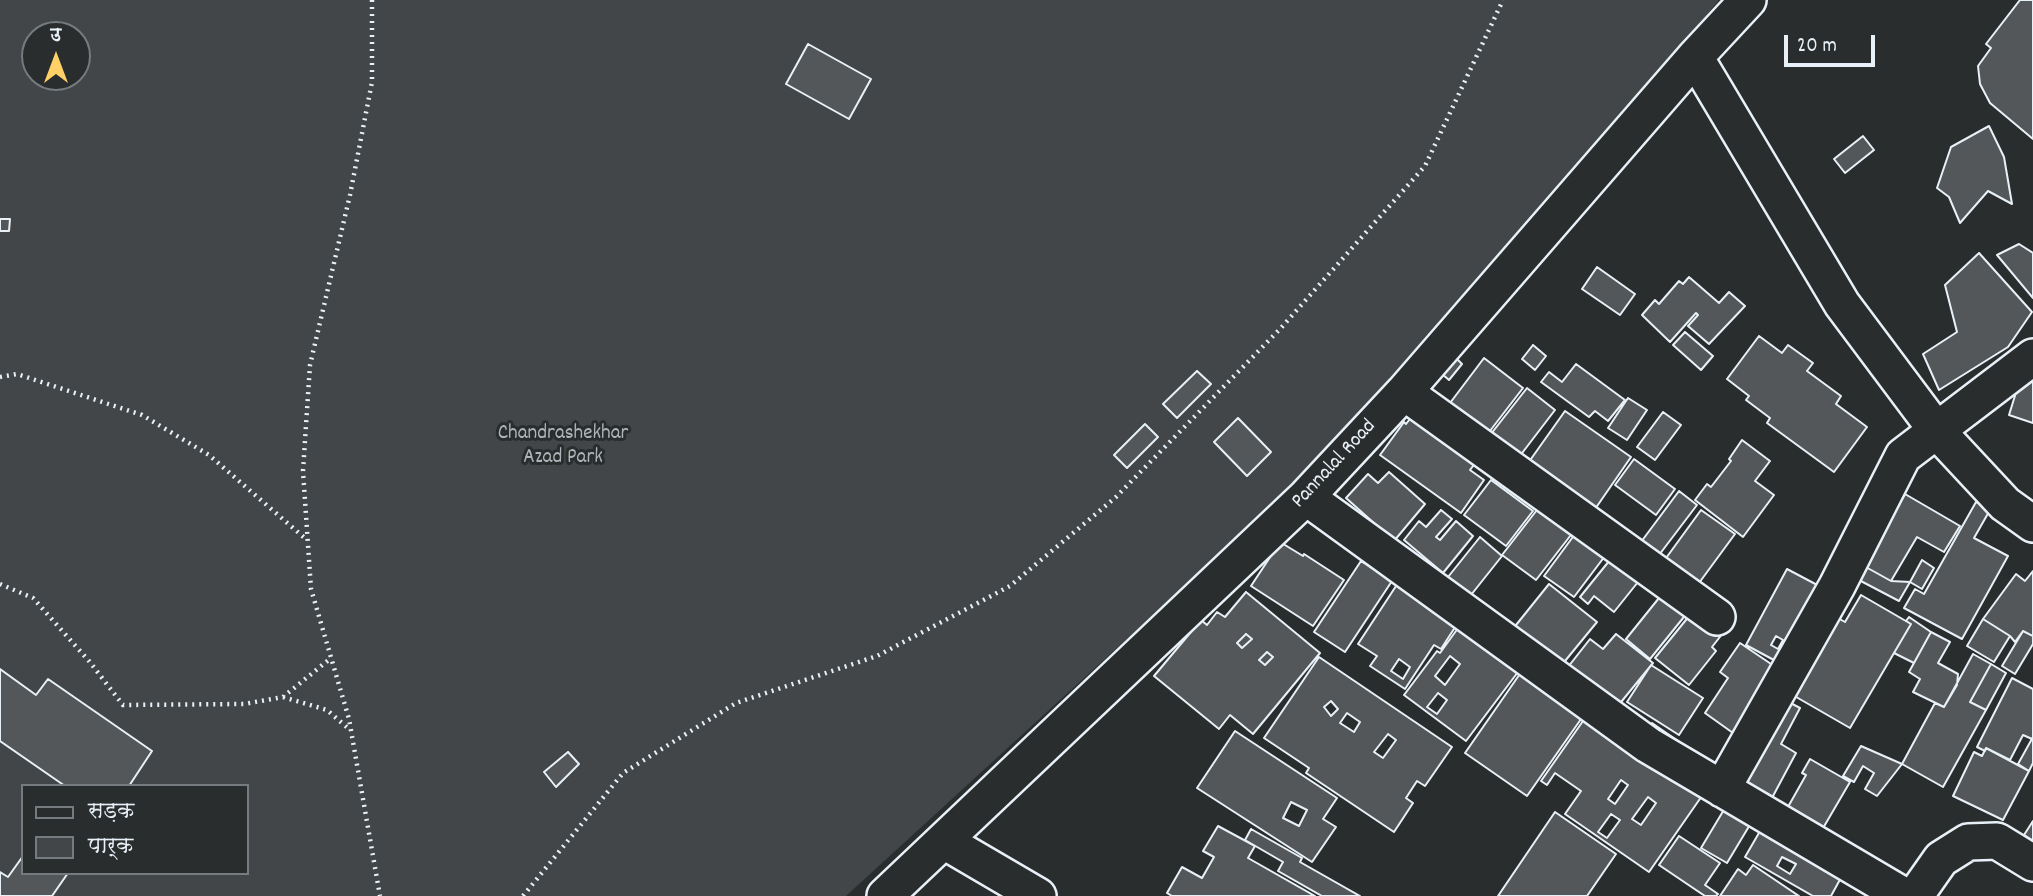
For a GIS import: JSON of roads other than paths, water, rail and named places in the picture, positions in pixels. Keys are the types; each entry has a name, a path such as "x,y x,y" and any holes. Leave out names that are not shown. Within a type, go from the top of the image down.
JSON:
{"street":[{"name":"Pannalal Road","path":"885,896 1306,497 1404,392 1695,57 1748,0"},
{"path":"1695,57 1842,304 1937,431 2005,504 2033,524"},
{"path":"1722,789 1837,586 1903,456 2033,357"},
{"path":"1404,392 1717,617"},
{"path":"1306,497 1648,745 1904,896"},
{"path":"944,841 1038,896"},
{"path":"1915,896 1941,859 1968,842 1997,841 2033,863"}],"park label":[{"name":"Chandrashekhar Azad Park","path":"563,447"}]}
